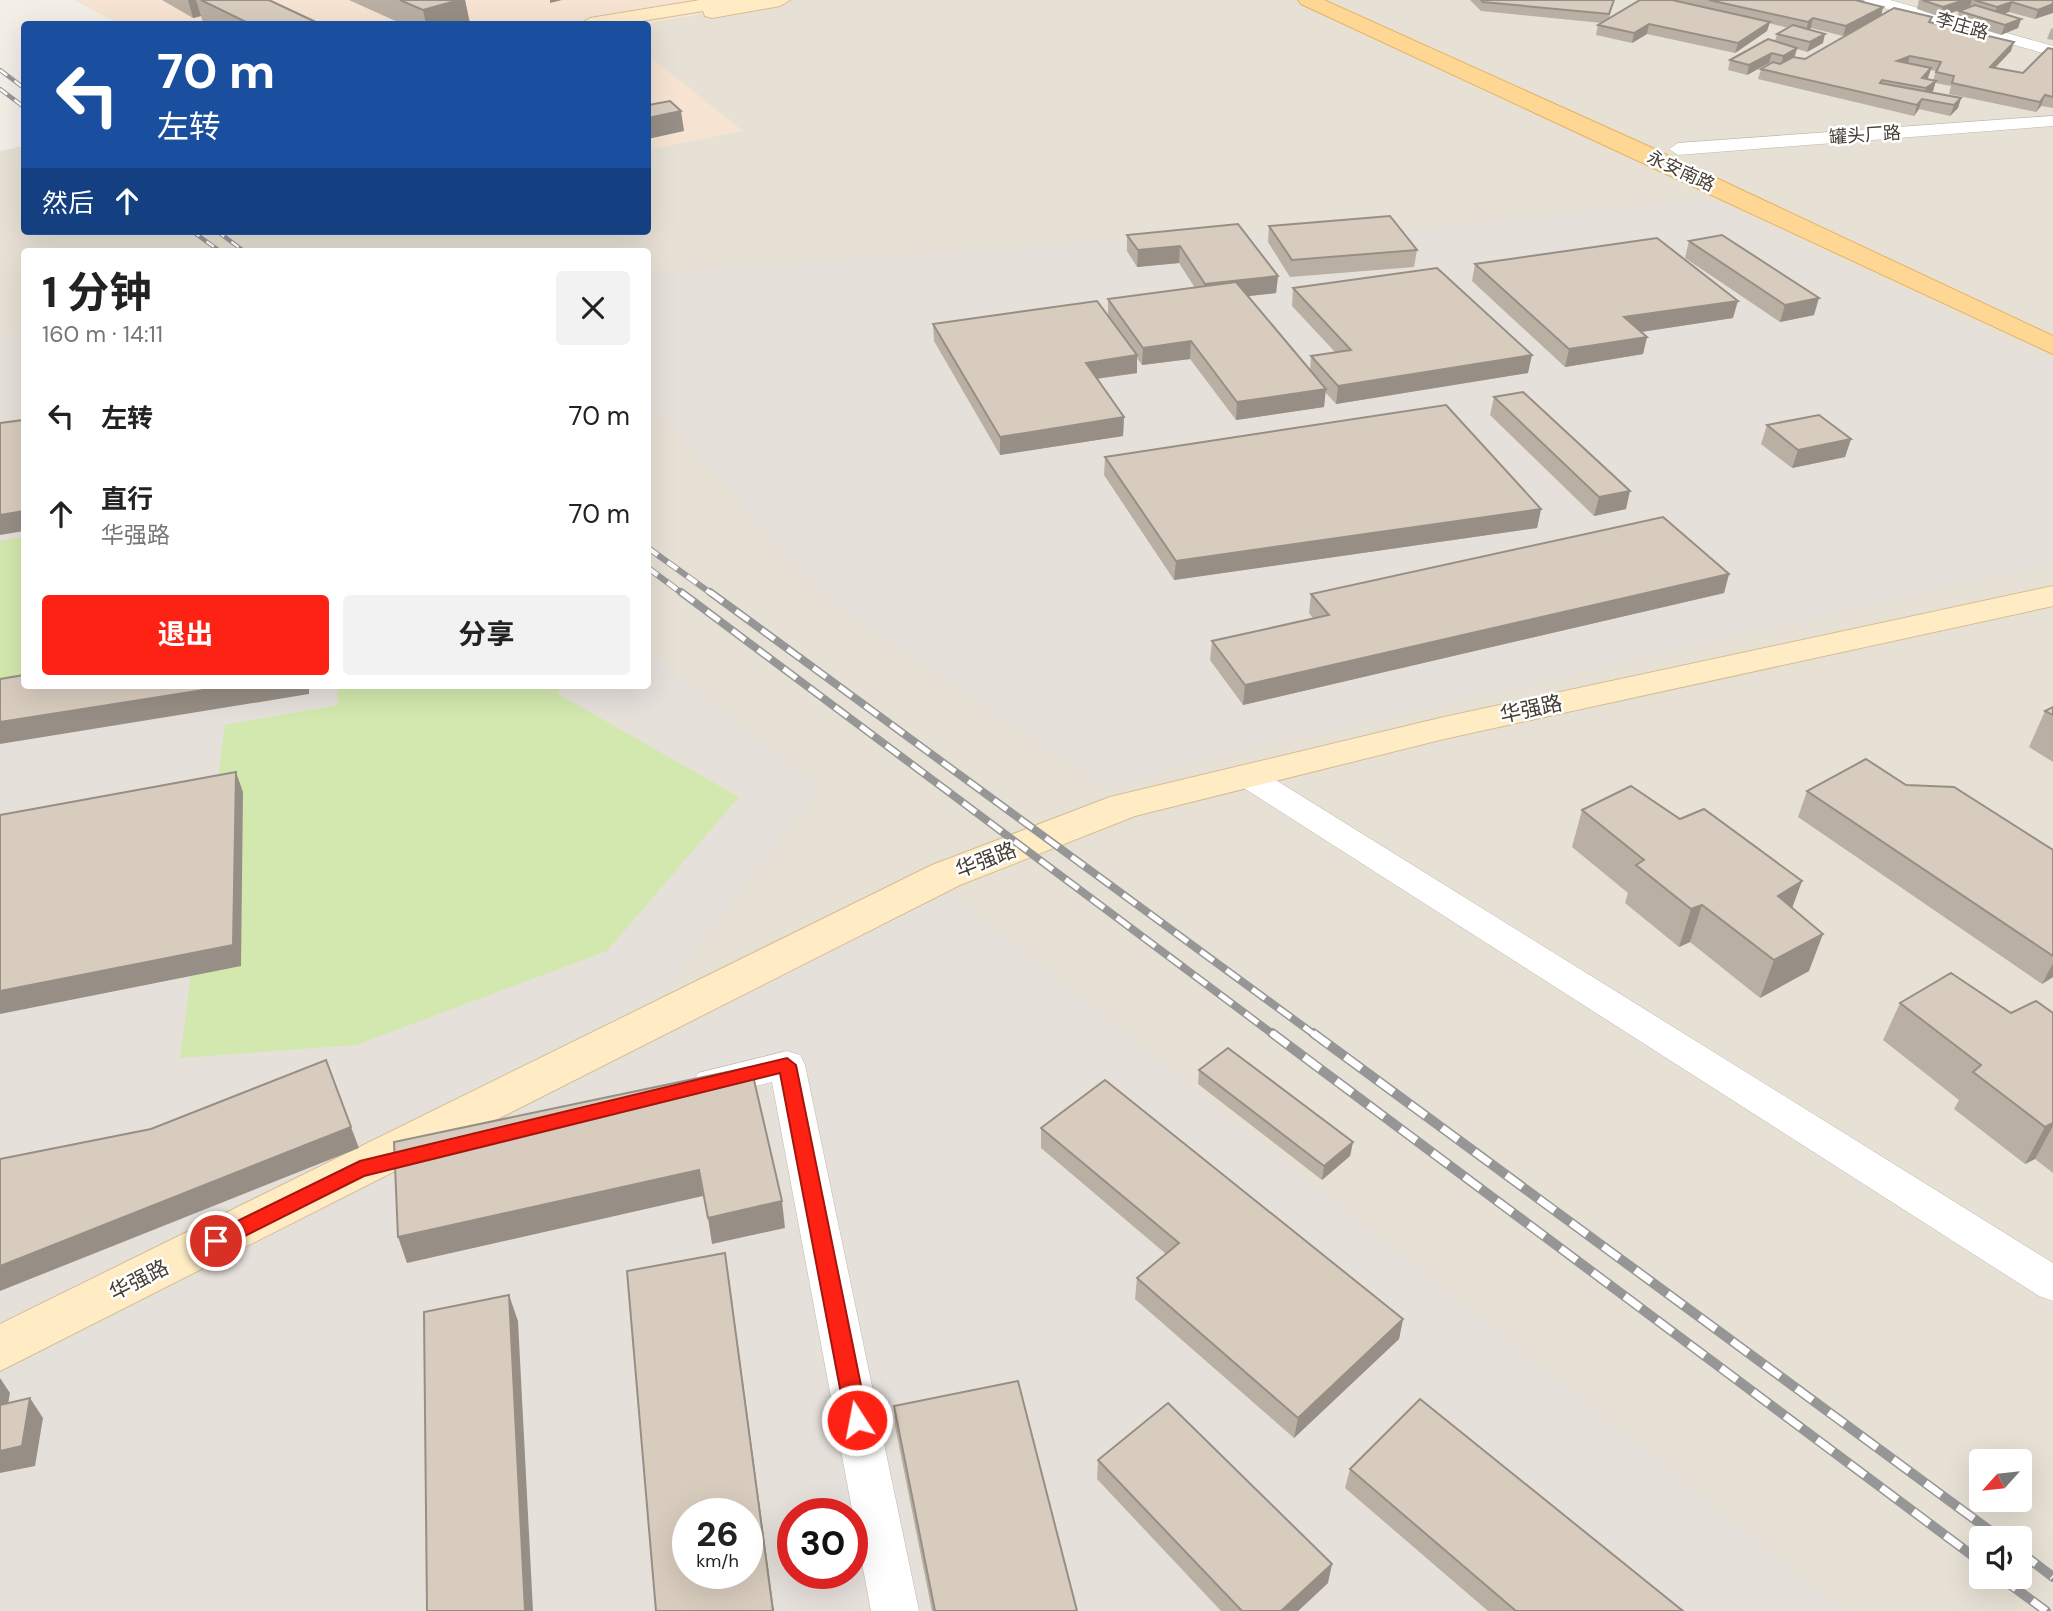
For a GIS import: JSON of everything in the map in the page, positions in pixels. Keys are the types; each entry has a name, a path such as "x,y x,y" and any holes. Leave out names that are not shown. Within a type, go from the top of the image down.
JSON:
{"main road":[{"name":"永安南路","path":"1308,0 1654,158 2053,346"},
{"name":"永安南路","path":"1347,0 2003,297"}],"street":[{"path":"608,21 736,0"},
{"path":"651,22 780,0"},
{"name":"李庄路","path":"1872,0 2053,51"},
{"path":"2023,43 2043,32"},
{"name":"罐头厂路","path":"1678,149 2053,121"},
{"name":"华强路","path":"0,1349 946,875 1124,806 1458,725 2053,596"},
{"path":"1247,776 2053,1284"},
{"path":"680,1091 787,1065 895,1611"},
{"path":"360,1169 520,1130"}],"shaded area":[{"path":"75,0 782,0 651,23 114,21"},
{"path":"782,0 2053,0 2053,1611 0,1611 0,151 21,147 21,235 651,235 651,23"},
{"path":"651,57 743,131 651,149"},
{"path":"1708,199 2053,363 2053,563 1193,763 1106,789 827,599 651,403 651,273 1391,221 1404,230"},
{"path":"21,333 21,689 651,689 651,652 820,788 662,994 374,1161 645,1026 948,891 1845,1611 0,1611 0,336"}],"green space":[{"path":"21,538 21,682 0,686 0,541"},
{"path":"337,689 560,689 558,694 739,797 607,951 356,1045 180,1058 225,725 338,705"}],"building":[{"path":"201,0 269,0 314,21 244,21"},
{"path":"400,0 459,0 423,10"},
{"path":"1481,0 1614,0 1609,14"},
{"path":"1640,0 1672,0 1770,22 1738,43 1649,24 1634,33 1598,25"},
{"path":"1709,0 1855,0 1883,7 1846,26 1813,18 1808,22"},
{"path":"1922,0 1964,0 1943,7"},
{"path":"1974,0 2053,0 2053,4 2038,10 2012,2 1997,7"},
{"path":"1975,5 2021,19 2005,25 1959,11"},
{"path":"1894,8 1932,17 1929,22 2014,42 1990,67 2023,73 2048,48 2053,49 2053,97 2045,95 2040,102 1952,83 1954,76 1936,72 1941,62 1910,56 1897,61 1931,68 1922,78 1936,81 1926,88 1882,80 1880,83 1961,98 1954,105 1922,99 1917,105 1761,69 1773,62 1780,64 1793,57 1805,59"},
{"path":"1793,25 1825,34 1810,42 1777,34"},
{"path":"1768,39 1797,48 1783,56 1772,53 1749,65 1730,60"},
{"path":"670,101 681,111 651,117 651,104"},
{"path":"1390,216 1417,250 1292,260 1269,226"},
{"path":"1238,224 1278,276 1205,284 1180,246 1138,250 1127,235"},
{"path":"1722,235 1819,298 1785,305 1689,241"},
{"path":"1657,238 1738,301 1624,317 1647,337 1569,349 1475,264"},
{"path":"1437,268 1532,355 1338,386 1311,356 1351,350 1293,288"},
{"path":"1236,282 1326,389 1237,402 1191,341 1143,348 1108,299"},
{"path":"1097,301 1137,355 1086,363 1124,417 1000,437 933,324"},
{"path":"1523,392 1630,491 1599,497 1494,397"},
{"path":"1446,405 1541,509 1176,561 1105,457"},
{"path":"1819,415 1851,439 1798,450 1767,425"},
{"path":"21,420 21,512 0,515 0,423"},
{"path":"1663,517 1729,574 1245,685 1212,641 1329,615 1311,594"},
{"path":"21,676 21,689 210,689 0,722 0,679"},
{"path":"2053,707 2053,715 2045,711"},
{"path":"1866,759 1906,785 1954,787 2053,850 2053,956 1807,791"},
{"path":"236,772 233,945 0,991 0,815"},
{"path":"1631,786 1680,819 1704,809 1802,881 1778,896 1823,934 1774,960 1702,905 1691,909 1636,865 1644,860 1582,810"},
{"path":"1951,973 2011,1013 2036,1001 2053,1013 2053,1123 2045,1127 1973,1072 1981,1065 1900,1003"},
{"path":"1228,1048 1353,1142 1324,1166 1199,1070"},
{"path":"326,1060 351,1127 0,1266 0,1159 151,1129"},
{"path":"751,1067 782,1201 708,1218 699,1170 398,1237 394,1142"},
{"path":"1105,1080 1403,1319 1298,1418 1137,1278 1179,1243 1041,1128"},
{"path":"725,1253 758,1498 672,1498 672,1589 763,1589 763,1536 773,1611 656,1611 627,1271"},
{"path":"509,1295 525,1611 427,1611 424,1312"},
{"path":"1018,1381 1077,1611 935,1611 894,1406"},
{"path":"30,1398 22,1446 0,1451 0,1405"},
{"path":"1420,1399 1683,1611 1516,1611 1350,1469"},
{"path":"1168,1403 1332,1564 1281,1611 1242,1611 1098,1460"}],"railway":[{"path":"0,70 21,86"},
{"path":"0,89 21,105"},
{"path":"198,235 215,248"},
{"path":"222,235 240,248"},
{"path":"651,550 712,594"},
{"path":"651,570 683,594"},
{"path":"681,592 1274,1035"},
{"path":"710,592 1315,1035"},
{"path":"1272,1033 1969,1553"},
{"path":"1313,1033 1984,1526"},
{"path":"2032,1561 2053,1577"},
{"path":"2016,1589 2046,1611"}],"route":[{"path":"216,1241 360,1169 787,1065 857,1420"}]}
